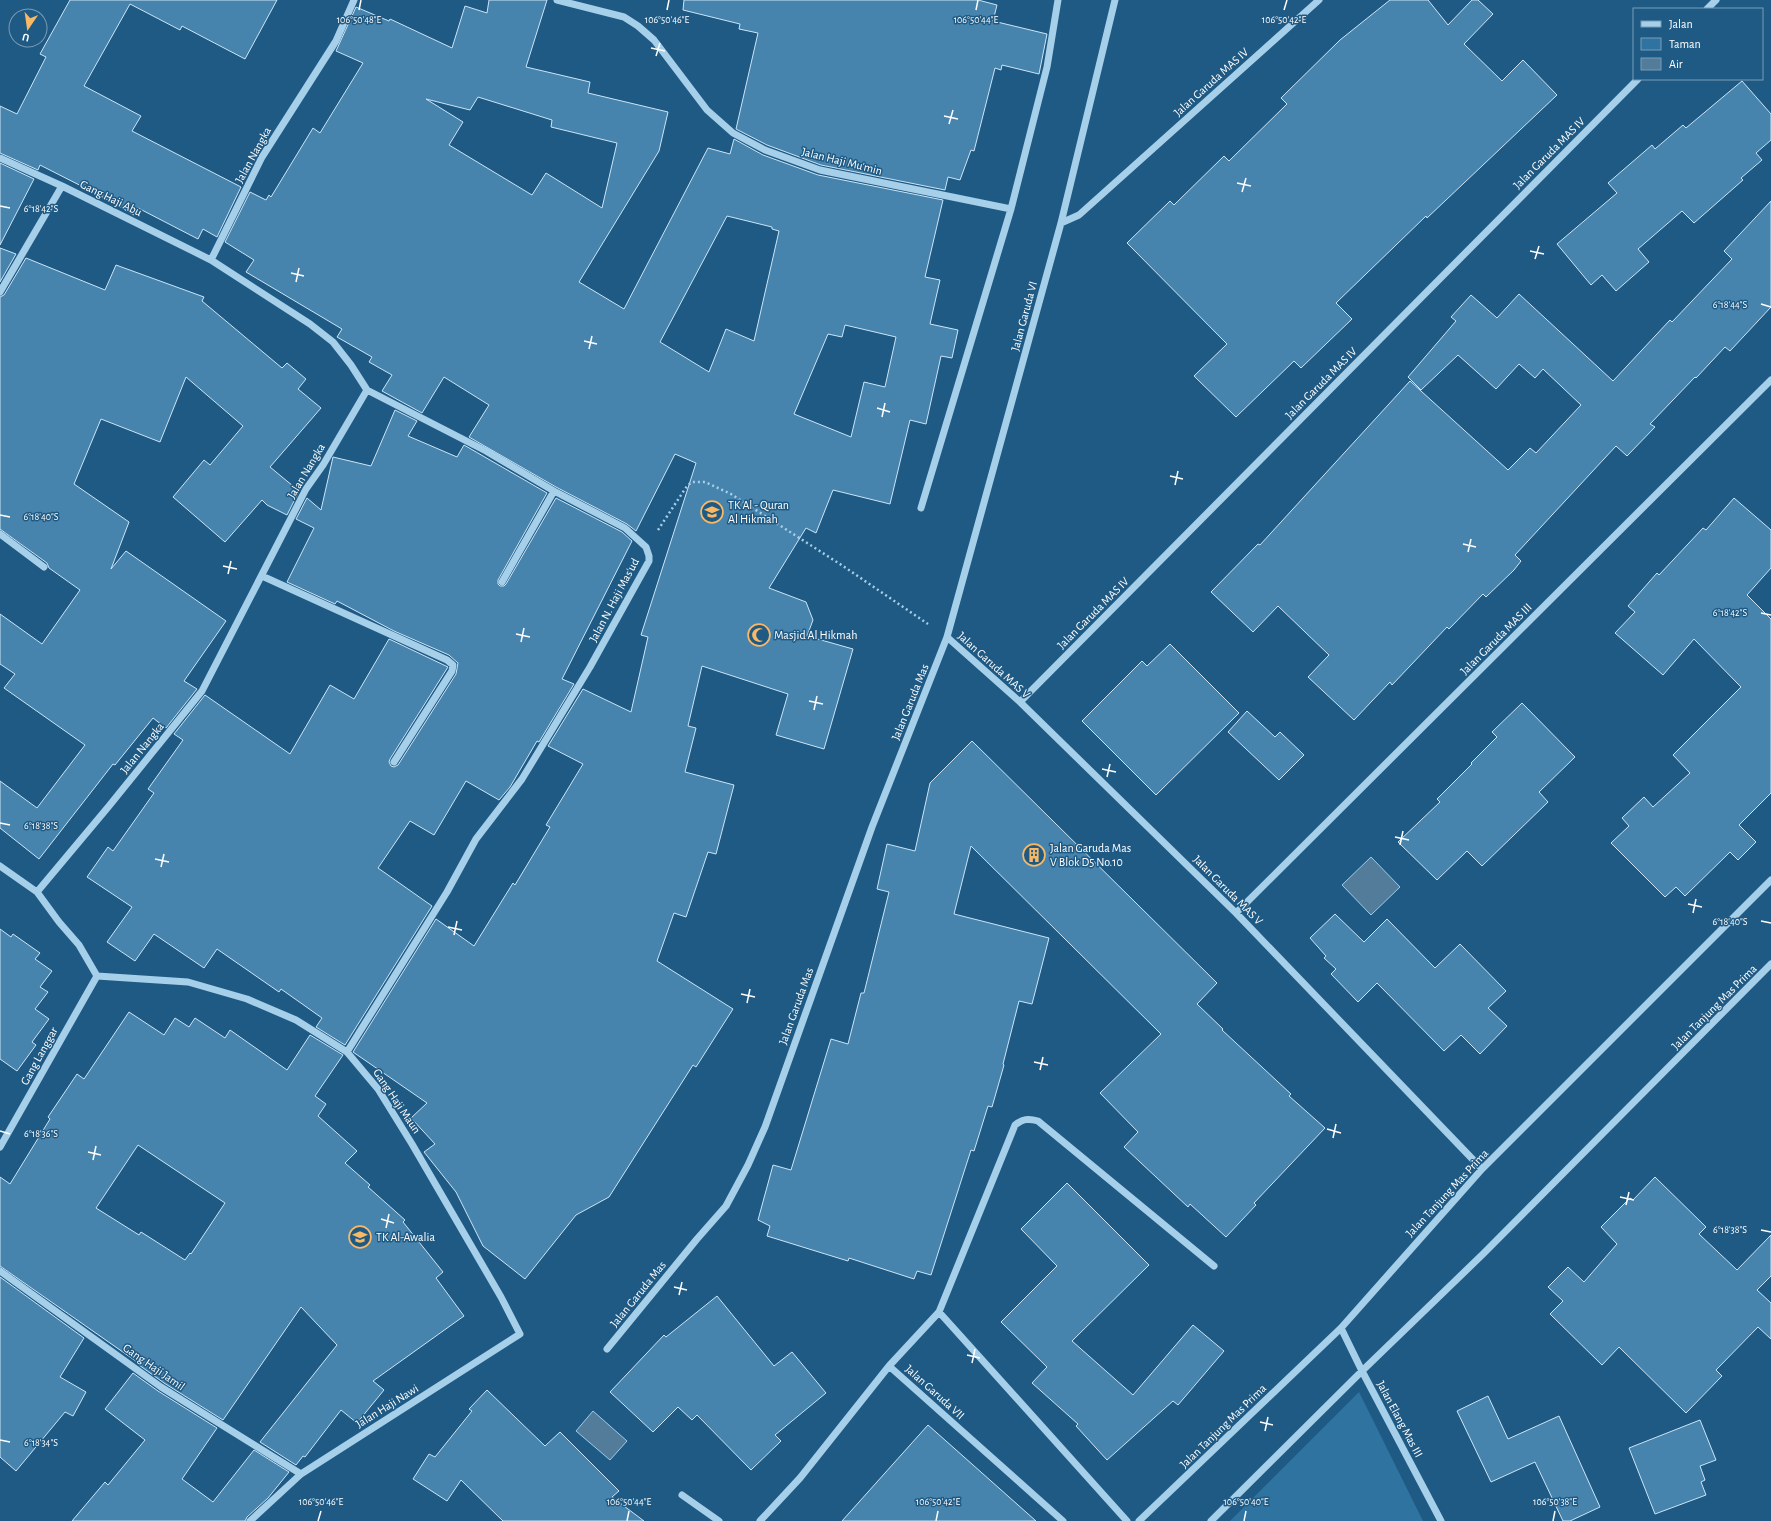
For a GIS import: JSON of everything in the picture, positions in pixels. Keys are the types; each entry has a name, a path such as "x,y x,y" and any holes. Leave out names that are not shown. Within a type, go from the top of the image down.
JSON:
{"street":[{"name":"Jalan Nangka","path":"211,260 262,156 336,41 354,0"},
{"name":"Jalan Haji Mu'min","path":"557,0 624,17 638,26 654,40 707,110 733,133 765,150 820,170 1011,209"},
{"path":"921,508 1011,209 1047,67 1058,0"},
{"name":"Jalan Garuda VI","path":"947,637 1061,223 1115,0"},
{"name":"Jalan Garuda MAS IV","path":"1061,223 1079,215 1319,0"},
{"path":"1709,8 1716,0"},
{"name":"Jalan Garuda MAS IV","path":"1020,702 1637,80"},
{"name":"Gang Haji Abu","path":"0,158 62,186 211,260"},
{"path":"0,292 62,186"},
{"path":"211,260 310,324 333,342 351,365 367,390"},
{"name":"Jalan Garuda MAS III","path":"1236,913 1771,380"},
{"name":"Jalan Nangka","path":"37,892 110,806 202,691 306,489 323,465 367,390"},
{"name":"Jalan N. Haji Mas'ud","path":"347,1052 447,892 476,839 522,779 590,667 649,561 646,547 625,528 554,492 486,451 367,390"},
{"path":"502,582 554,492"},
{"path":"0,534 44,567"},
{"path":"262,576 447,660 453,665 452,671 394,762"},
{"name":"Jalan Garuda MAS V","path":"947,637 1020,702 1236,913 1482,1169"},
{"name":"Jalan Garuda Mas","path":"607,1349 726,1206 748,1165 768,1120 872,828 947,637"},
{"path":"0,866 37,892 59,922 79,945 96,976"},
{"name":"Jalan Tanjung Mas Prima","path":"1138,1521 1341,1328 1482,1169 1771,880"},
{"name":"Jalan Tanjung Mas Prima","path":"1212,1521 1362,1371 1489,1248 1771,964"},
{"name":"Gang Haji Maun","path":"96,976 188,982 247,999 296,1020 347,1052 378,1089 412,1144 501,1297 520,1334"},
{"name":"Gang Langgar","path":"0,1147 96,976"},
{"path":"889,1366 939,1312 1015,1125 1026,1118 1038,1121 1214,1266"},
{"name":"Gang Haji Jamil","path":"0,1271 161,1387 301,1474"},
{"path":"939,1312 1127,1521"},
{"name":"Jalan Elang Mas III","path":"1341,1328 1441,1521"},
{"name":"Jalan Haji Nawi","path":"250,1521 301,1474 520,1334"},
{"name":"Jalan Garuda VII","path":"760,1521 800,1478 889,1366 1063,1521"},
{"path":"682,1495 719,1521"}],"path":[{"path":"646,547 687,486 692,482 705,482 732,494 837,561 947,637"}],"green space":[{"path":"1359,1392 1423,1521 1230,1521"}],"water":[{"path":"1371,857 1400,887 1371,915 1342,885"},
{"path":"593,1411 627,1441 610,1460 576,1431"}],"building":[{"path":"70,0 277,0 245,59 182,26 180,30 130,4 84,86 141,116 132,131 241,187 217,237 203,229 198,239 138,208 134,215 99,195 40,165 38,170 0,153 0,106 17,114 46,57 40,54 43,48 48,48 48,40"},
{"path":"489,0 547,0 526,67 590,82 588,93 668,112 659,151 579,282 624,309 708,148 730,154 734,139 763,155 818,175 943,200 925,277 940,280 930,324 958,330 952,358 941,356 926,424 910,420 890,504 833,490 816,533 806,528 769,588 806,602 813,620 807,636 853,649 824,749 776,735 788,694 702,666 688,726 696,728 685,772 734,785 716,854 708,852 686,917 674,913 657,961 733,1009 696,1067 693,1065 609,1197 576,1215 525,1279 483,1246 456,1192 424,1152 435,1144 411,1118 427,1103 353,1052 436,919 474,946 513,883 515,885 550,827 546,825 583,764 548,746 583,689 631,712 648,637 641,635 696,463 675,454 636,531 627,524 556,487 469,437 489,405 444,377 422,413 382,391 392,375 369,362 372,357 337,337 342,329 246,272 254,260 225,242 250,192 266,200 269,195 271,197 313,128 320,133 363,63 336,51 356,7 389,21 390,19 452,48 465,6 487,13","holes":["478,97 552,120 551,127 617,143 602,208 546,173 532,195 449,145 463,122 426,99 470,110","727,216 772,227 772,229 779,231 754,341 726,329 709,372 660,342","845,325 896,337 885,387 864,382 851,437 794,414 828,334 842,337"]},
{"path":"684,0 978,0 997,5 993,21 1047,34 1039,74 1002,65 1001,70 995,68 974,151 971,150 960,180 948,177 945,190 821,165 767,145 736,129 758,33 739,29 740,24 683,10"},
{"path":"1390,0 1428,0 1448,25 1472,0 1478,0 1493,14 1464,44 1502,81 1523,60 1557,95 1427,218 1426,216 1336,303 1352,319 1301,368 1294,361 1236,417 1194,376 1227,344 1127,243 1170,201 1174,205 1224,156 1229,161 1287,104 1281,98 1340,40"},
{"path":"1742,81 1771,114 1771,140 1756,153 1762,160 1741,178 1743,180 1694,223 1682,211 1638,249 1649,262 1616,291 1602,275 1591,285 1557,244 1617,193 1608,183 1652,145 1655,149 1683,125 1686,128"},
{"path":"0,163 34,179 0,245"},
{"path":"1771,201 1771,307 1730,351 1725,347 1696,378 1695,377 1650,424 1655,427 1627,456 1616,446 1515,555 1521,561 1514,570 1486,597 1483,594 1449,629 1447,627 1392,685 1390,682 1354,720 1308,677 1329,655 1278,606 1253,632 1211,592 1258,544 1260,545 1410,381 1508,470 1530,448 1536,453 1581,405 1543,369 1535,378 1519,364 1496,389 1458,355 1421,390 1408,377 1456,321 1451,317 1471,295 1497,318 1519,294 1613,381 1670,320 1672,322 1732,259 1724,251"},
{"path":"0,248 16,254 0,282"},
{"path":"26,258 105,290 116,265 204,297 202,301 282,368 287,363 306,379 298,389 321,408 270,467 299,491 287,515 267,505 262,500 225,542 173,497 204,460 210,465 243,426 186,377 160,442 101,419 74,484 129,522 111,569 126,551 226,621 184,681 197,689 166,728 153,718 115,765 113,764 39,859 0,828 0,781 37,808 85,745 4,688 15,674 0,664 0,614 42,644 80,590 49,568 47,563 0,529 0,297 4,295"},
{"path":"395,410 417,421 408,436 457,457 464,445 547,493 498,580 498,584 500,586 504,586 506,584 556,498 622,532 632,541 562,679 574,684 539,742 537,741 510,787 499,800 466,781 434,835 410,821 378,868 432,906 345,1045 316,1027 322,1018 281,989 279,992 217,949 204,968 154,934 135,961 107,942 132,907 87,877 108,847 113,851 154,793 148,789 183,740 174,734 205,695 290,754 330,685 354,699 389,639 448,667 390,759 389,762 391,766 394,767 398,765 456,674 458,663 449,655 394,631 337,601 335,604 287,582 314,528 296,519 307,498 321,510 333,457 371,466"},
{"path":"1734,498 1771,530 1771,568 1747,595 1771,619 1771,793 1739,825 1756,842 1738,860 1730,852 1685,896 1676,887 1665,897 1611,843 1629,826 1622,818 1644,797 1653,807 1690,773 1673,755 1741,687 1694,639 1663,675 1615,633 1635,612 1628,606 1657,573 1659,575 1703,528 1706,530"},
{"path":"1170,644 1239,713 1156,795 1082,721 1142,661 1147,666"},
{"path":"1522,703 1575,757 1539,792 1548,802 1482,866 1467,851 1437,880 1398,842 1440,802 1437,799 1497,737 1492,732"},
{"path":"1247,711 1275,737 1280,732 1304,755 1279,780 1228,732"},
{"path":"972,741 1217,983 1197,1004 1223,1029 1222,1030 1291,1094 1289,1096 1325,1128 1254,1203 1256,1205 1226,1237 1190,1204 1188,1207 1124,1147 1138,1132 1100,1093 1161,1034 971,846 954,914 1049,938 1032,1004 1019,1001 1003,1064 1004,1065 992,1107 988,1106 974,1151 971,1150 931,1275 917,1271 914,1279 849,1258 848,1261 767,1236 770,1226 758,1220 773,1165 791,1170 831,1039 848,1044 861,993 864,993 889,892 877,889 887,844 915,851 930,783"},
{"path":"1335,914 1364,942 1387,919 1435,968 1460,944 1506,991 1488,1008 1507,1026 1480,1054 1461,1035 1444,1051 1377,983 1358,1002 1331,974 1336,969 1324,958 1326,956 1310,938"},
{"path":"0,929 11,937 13,934 40,953 35,959 52,971 40,987 48,992 35,1009 49,1019 32,1042 36,1045 17,1071 0,1059"},
{"path":"129,1012 164,1035 175,1018 189,1027 195,1018 225,1038 230,1030 287,1070 310,1035 343,1055 315,1096 326,1104 318,1116 357,1151 345,1163 370,1185 368,1187 405,1220 403,1222 443,1272 436,1278 464,1316 373,1381 384,1390 357,1423 341,1410 305,1457 303,1456 296,1465 260,1442 337,1345 301,1307 223,1420 164,1383 139,1365 140,1364 0,1266 0,1177 10,1184 50,1119 48,1117 77,1074 84,1079","holes":["138,1145 225,1203 191,1254 190,1253 185,1260 141,1232 139,1235 96,1208"]},
{"path":"1655,1177 1706,1227 1699,1234 1737,1270 1771,1235 1771,1276 1757,1290 1771,1303 1771,1339 1758,1327 1716,1370 1722,1376 1686,1413 1619,1347 1602,1365 1550,1314 1563,1301 1548,1287 1568,1267 1584,1282 1617,1244 1601,1227 1630,1198 1633,1200"},
{"path":"1067,1183 1149,1265 1072,1341 1133,1395 1193,1325 1224,1351 1178,1405 1173,1401 1107,1460 1076,1426 1078,1424 1032,1383 1047,1367 1001,1322 1057,1266 1021,1229"},
{"path":"0,1277 84,1338 60,1377 86,1392 73,1416 65,1412 16,1471 0,1457"},
{"path":"717,1296 774,1366 792,1352 826,1393 775,1435 781,1441 751,1470 697,1415 692,1420 678,1407 653,1432 610,1392 664,1335 666,1337"},
{"path":"133,1373 158,1391 217,1428 182,1479 213,1502 254,1450 289,1472 268,1498 247,1517 245,1521 72,1521 105,1482 108,1485 145,1440 105,1409"},
{"path":"487,1390 545,1446 560,1432 619,1491 612,1497 644,1521 503,1521 461,1480 447,1501 413,1479 429,1454 435,1457 472,1411 469,1409"},
{"path":"1488,1396 1508,1439 1559,1416 1600,1507 1570,1521 1563,1521 1535,1462 1491,1482 1457,1411"},
{"path":"1700,1420 1716,1460 1700,1466 1705,1480 1701,1482 1706,1495 1655,1514 1629,1448"},
{"path":"928,1425 1036,1521 842,1521"}],"place":[{"name":"TK Al - Quran Al Hikmah","path":"712,512"},
{"name":"Masjid Al Hikmah","path":"759,635"},
{"name":"Jalan Garuda Mas V Blok D5 No.10","path":"1034,855"},
{"name":"TK Al-Awalia","path":"360,1237"}]}
